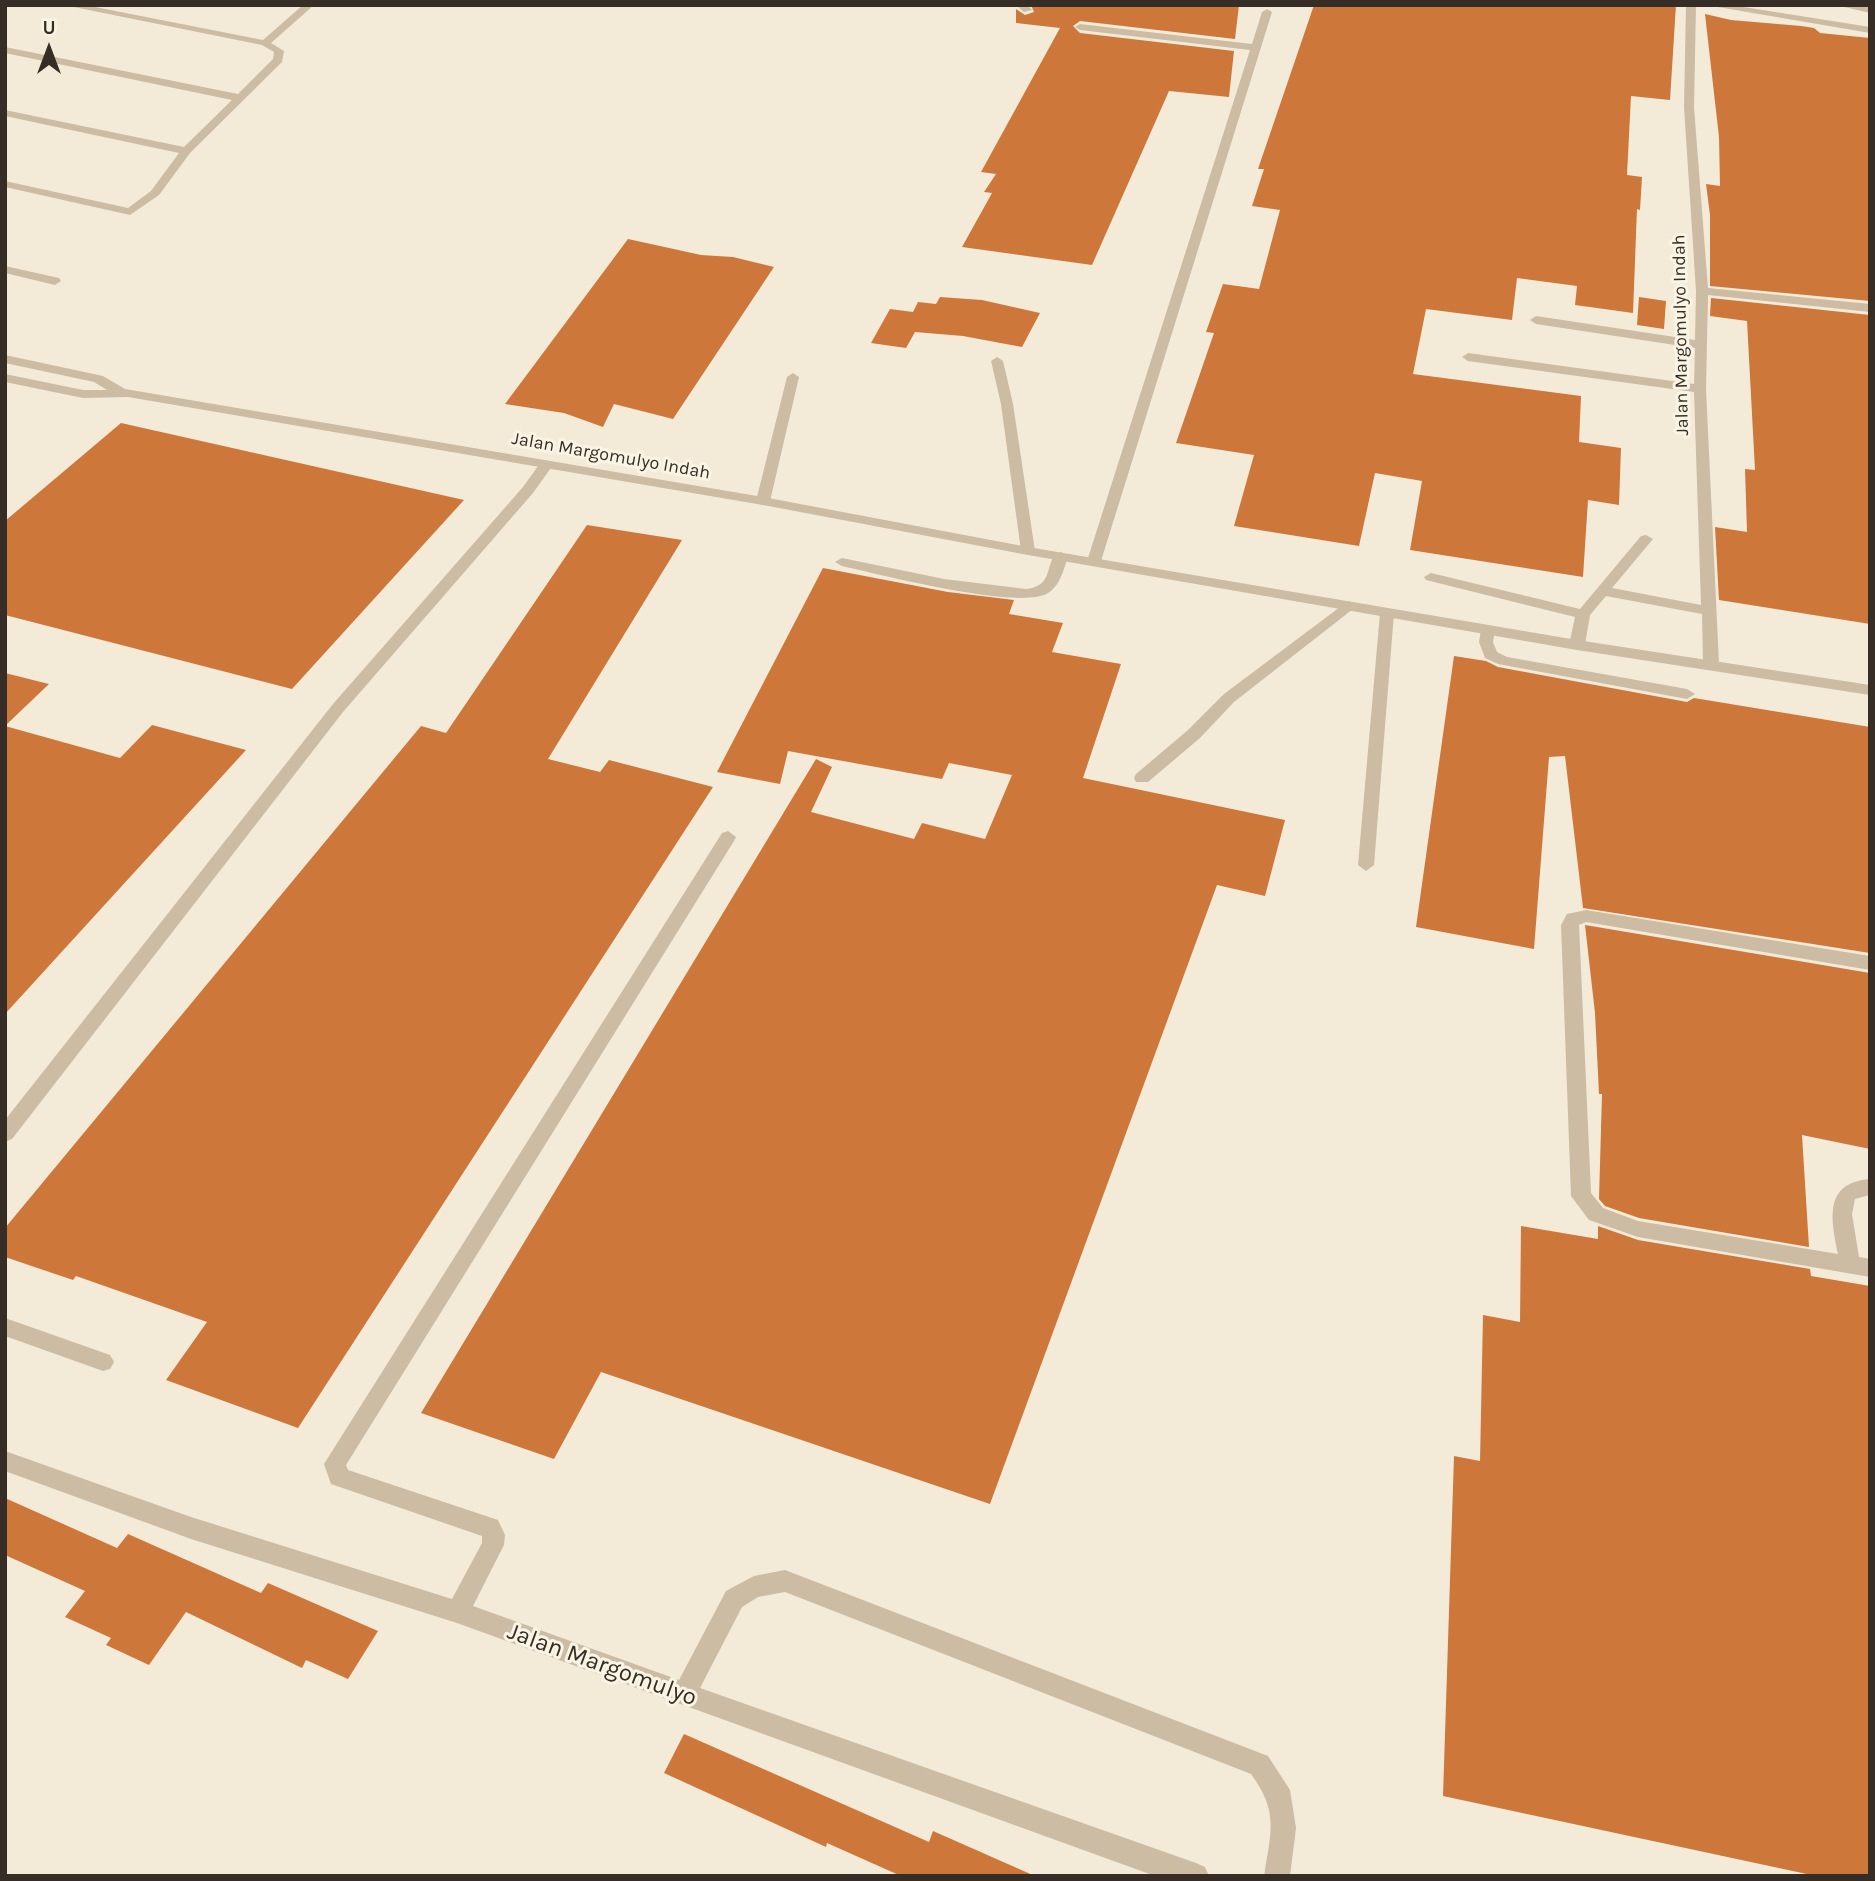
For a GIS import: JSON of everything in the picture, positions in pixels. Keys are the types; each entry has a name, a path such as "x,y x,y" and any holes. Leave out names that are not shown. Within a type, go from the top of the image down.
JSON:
{"street":[{"path":"5,184 130,212 143,205 175,170 186,151 278,60 279,51 265,43 69,5"},
{"path":"265,43 309,5"},
{"name":"Jalan Margomulyo Indah","path":"1692,5 1689,107 1702,291 1700,389 1711,664"},
{"path":"1712,5 1870,30"},
{"path":"1841,5 1870,10"},
{"path":"1094,561 1253,47 1267,12"},
{"path":"1080,27 1253,47"},
{"path":"5,50 240,98"},
{"path":"5,113 186,151"},
{"path":"5,269 55,281"},
{"path":"1702,291 1802,299 1870,308"},
{"path":"1536,320 1700,345"},
{"path":"1468,358 1700,389"},
{"path":"5,359 98,379 121,392"},
{"path":"997,360 1007,404 1028,551"},
{"path":"763,501 793,377"},
{"path":"5,378 83,394 121,392"},
{"name":"Jalan Margomulyo Indah","path":"121,392 763,501 1028,551 1488,630 1870,690"},
{"path":"5,1134 338,708 528,490 545,465"},
{"path":"1577,645 1583,614 1646,539"},
{"path":"842,562 998,591 1028,594 1041,592 1051,582 1061,556"},
{"path":"1431,578 1583,614"},
{"path":"1602,591 1709,611"},
{"path":"1142,778 1194,734 1229,698 1348,606"},
{"path":"1366,865 1387,612"},
{"path":"1488,630 1486,642 1490,655 1503,661 1687,694"},
{"path":"457,1612 493,1545 494,1535 490,1528 339,1477 335,1464 728,837"},
{"path":"1870,963 1586,916 1573,919 1570,925 1581,1196 1596,1213 1638,1229 1860,1266 1841,1203 1847,1192 1860,1186 1870,1187"},
{"path":"5,1327 103,1363"},
{"name":"Jalan Margomulyo","path":"5,1461 191,1528 457,1612 1159,1870 1196,1876"},
{"path":"684,1694 734,1599 754,1587 785,1581 1259,1765 1278,1790 1284,1828 1277,1876"}],"building":[{"path":"1031,5 1239,5 1235,39 1080,21 1073,26 1080,33 1234,51 1229,97 1169,91 1092,265 962,247 992,193 984,192 996,174 981,172 1060,28 1016,23 1016,9 1025,15 1034,12"},
{"path":"1314,5 1676,5 1670,100 1631,96 1627,175 1642,177 1640,210 1637,209 1633,313 1575,305 1577,286 1517,278 1512,320 1426,309 1413,374 1581,396 1579,442 1621,448 1619,505 1588,500 1583,577 1410,550 1422,481 1375,473 1359,546 1234,526 1254,455 1176,443 1214,333 1206,332 1223,284 1259,289 1280,210 1252,206 1264,169 1258,169"},
{"path":"1705,14 1731,20 1814,28 1820,33 1870,38 1870,301 1710,286 1710,215 1706,184 1720,186 1719,137"},
{"path":"628,239 774,267 673,419 614,404 603,427 564,413 505,404"},
{"path":"940,297 982,300 1040,313 1022,347 963,336 915,332 906,348 871,343 890,309 913,312 918,302 936,304"},
{"path":"1639,297 1666,301 1664,329 1637,325"},
{"path":"1711,298 1870,315 1870,624 1719,600 1715,527 1747,532 1745,469 1755,470 1747,321 1710,316"},
{"path":"121,423 464,500 292,689 5,615 5,521"},
{"path":"587,525 682,540 548,759 600,772 609,760 713,787 298,1428 166,1380 207,1322 76,1276 73,1280 5,1257 5,1228 421,726 446,733"},
{"path":"823,568 948,592 1014,600 1009,614 1063,623 1052,652 1121,664 1083,778 1285,820 1265,896 1217,885 990,1504 601,1372 554,1459 421,1413 816,759 832,767 811,812 914,839 922,823 985,839 1012,775 949,763 942,779 788,751 780,784 717,772"},
{"path":"1454,656 1486,661 1498,667 1687,702 1694,698 1870,727 1870,953 1583,908 1565,756 1549,757 1534,949 1416,927"},
{"path":"5,673 49,684 5,726"},
{"path":"152,725 246,750 5,1014 5,726 120,758"},
{"path":"1585,925 1870,973 1870,1149 1802,1135 1809,1247 1639,1218 1605,1206 1599,1199 1602,1094 1599,1094 1595,1013"},
{"path":"1521,1226 1598,1239 1598,1226 1638,1240 1810,1269 1811,1276 1870,1286 1870,1876 1816,1876 1443,1796 1454,1456 1480,1461 1483,1315 1520,1322"},
{"path":"5,1498 117,1548 128,1534 261,1593 268,1583 378,1631 348,1679 306,1660 302,1668 186,1612 149,1665 106,1645 111,1638 65,1617 85,1591 5,1555"},
{"path":"684,1734 929,1842 933,1831 1035,1876 901,1876 827,1843 826,1847 664,1773"}]}
